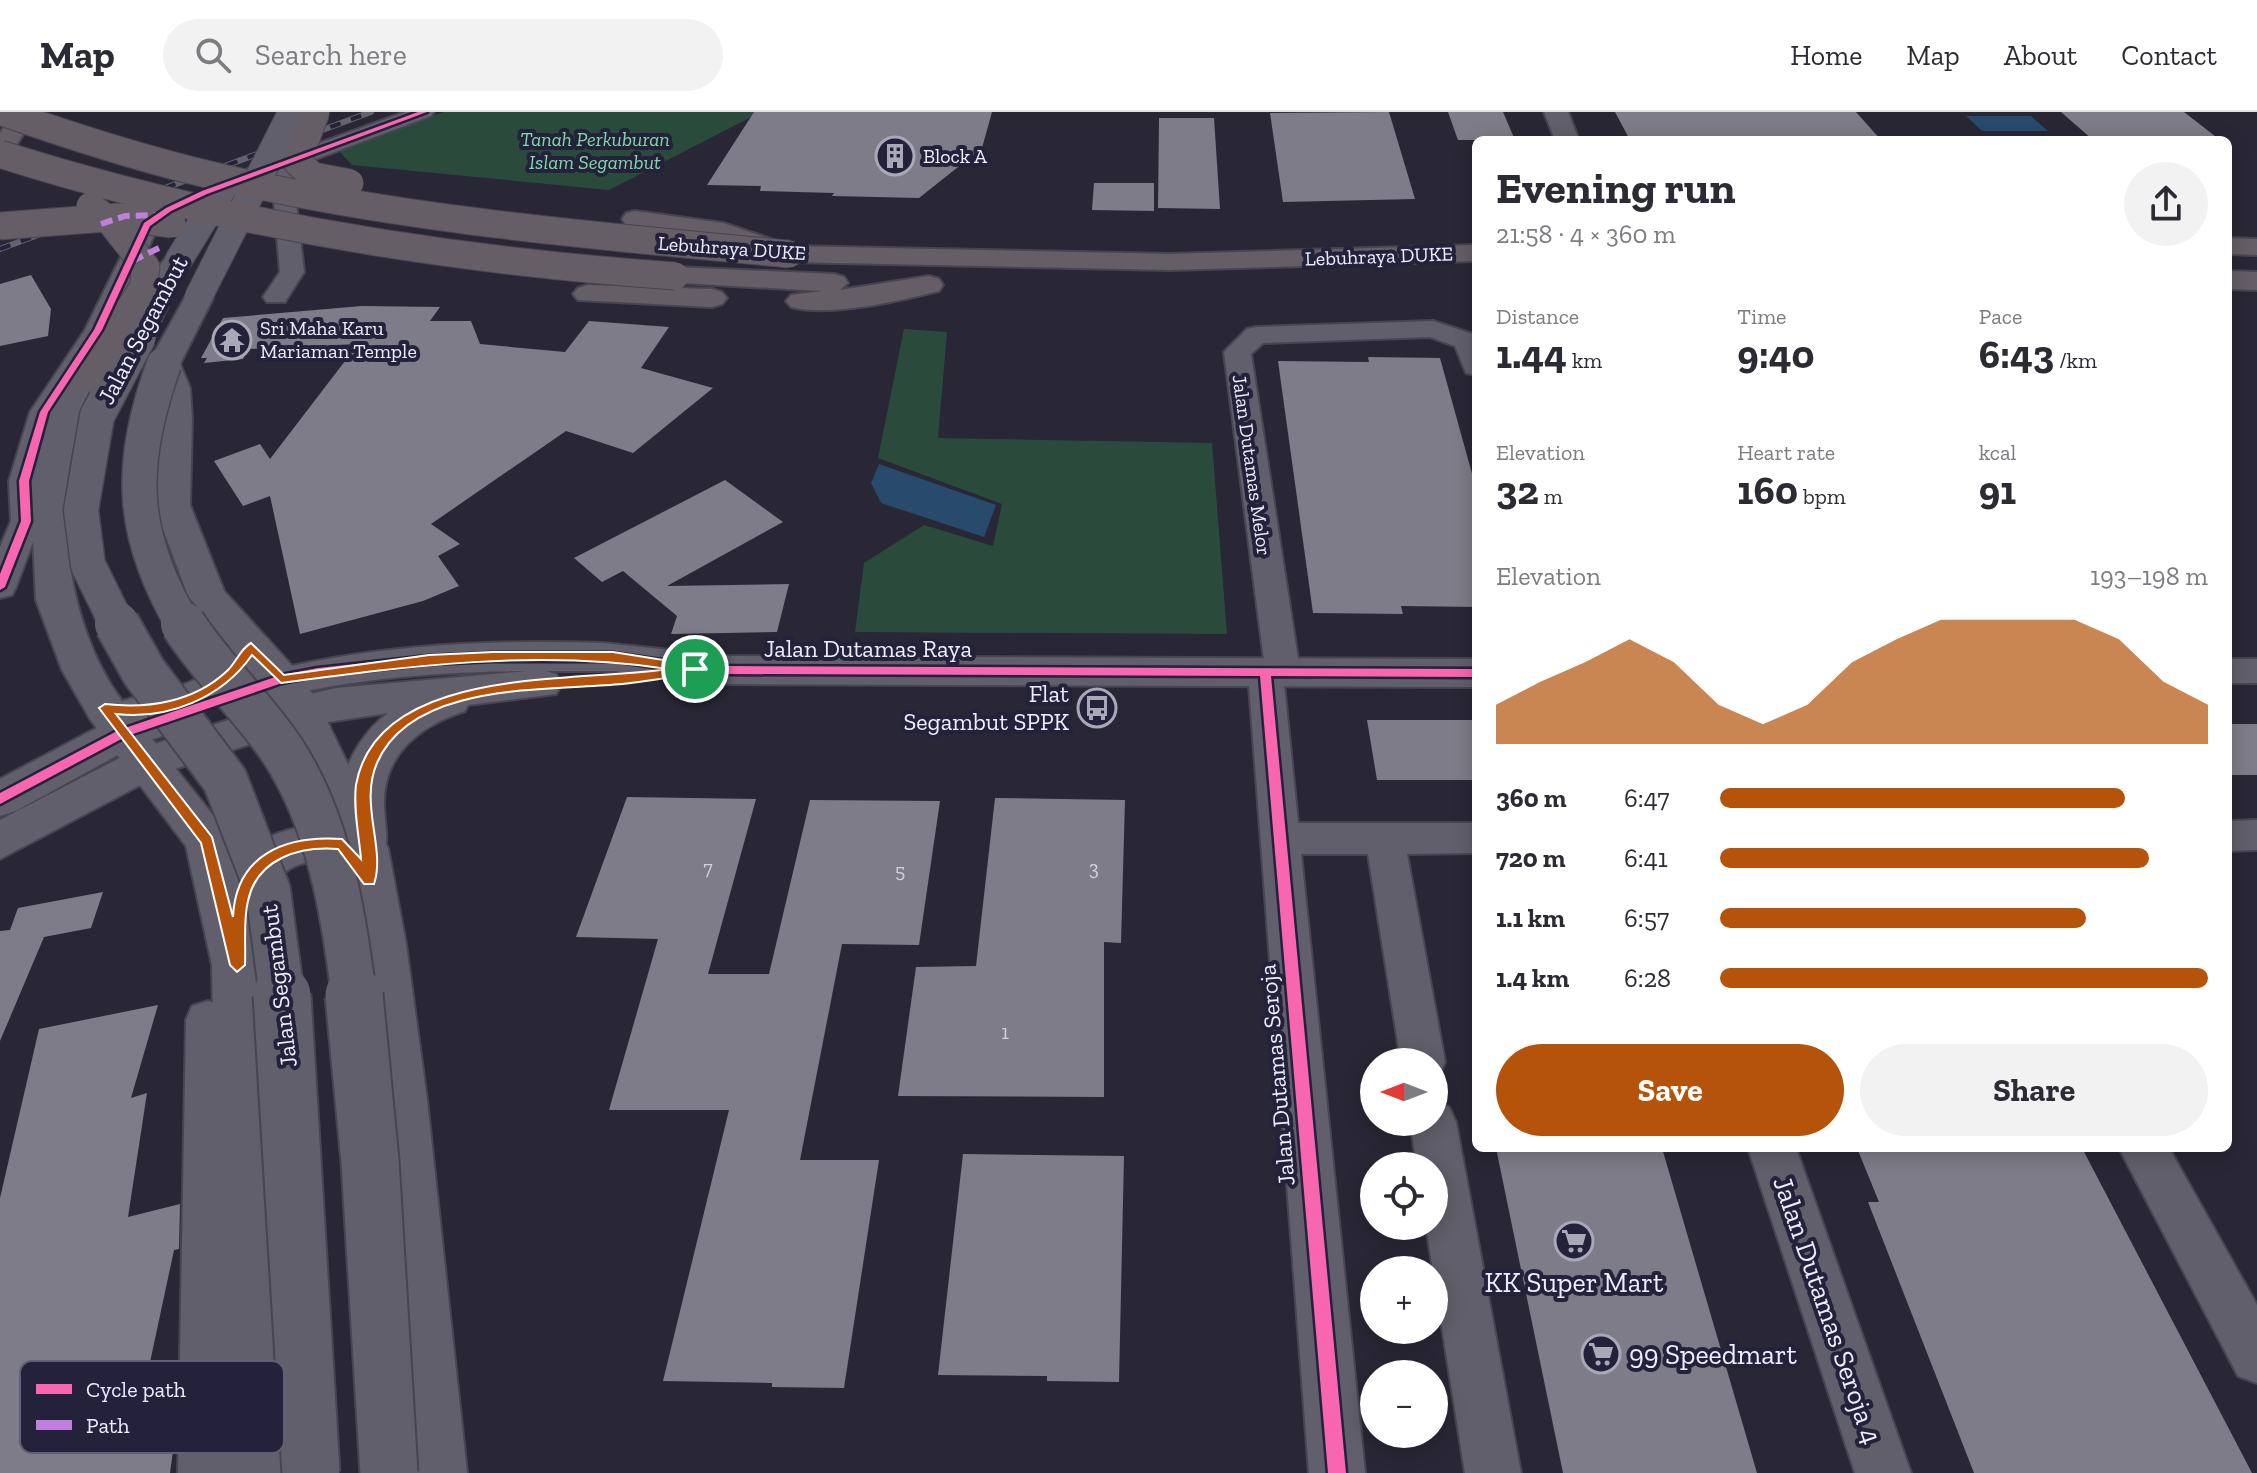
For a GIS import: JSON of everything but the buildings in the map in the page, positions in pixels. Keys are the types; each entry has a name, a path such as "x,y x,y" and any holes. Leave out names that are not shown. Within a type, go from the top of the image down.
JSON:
{"highway":[{"name":"Lebuhraya DUKE","path":"2,112 95,145 180,168 389,211 581,236 789,254 1170,262 1472,253"},
{"path":"0,153 25,112"},
{"path":"316,112 297,162 301,170 328,180 723,231 789,254"},
{"name":"Lebuhraya DUKE","path":"0,153 48,170 180,202 337,236 491,261 675,276 929,285 1167,285 1472,279"},
{"path":"0,176 89,205 109,220 146,267 143,288 86,375"},
{"path":"0,207 46,212 127,246"},
{"path":"0,226 99,217 138,218 268,241 406,272 588,294 802,301 858,298 929,285"},
{"path":"2232,246 2257,247"},
{"path":"2232,269 2257,269"},
{"path":"2232,280 2257,281"}],"main road":[{"name":"Jalan Segambut","path":"292,112 164,364 148,402 138,445 135,507 147,555 209,663 283,752 323,845 351,963 368,1124 389,1473"},
{"path":"1556,112 1565,136"},
{"name":"Jalan Segambut","path":"245,144 208,217 178,261 121,364 97,416 86,468 83,523 88,565 108,609 144,672 225,780 268,891 286,1023 311,1473"},
{"path":"178,261 86,375 64,424 53,464 51,535 55,600 82,670 125,734 207,841 237,965"},
{"path":"164,364 174,388 176,419 172,505 207,596 291,695 367,864"},
{"path":"125,734 139,712 180,704 218,684 233,672 251,647"},
{"name":"Jalan Dutamas Raya","path":"0,799 125,734 429,660 613,657 695,669 1472,673"},
{"name":"Jalan Dutamas Raya","path":"291,695 336,703 510,685 624,680 695,669"},
{"path":"435,1473 400,1100 382,944 367,864 363,786 380,745 399,725 420,712 510,685"},
{"name":"Jalan Dutamas Raya","path":"0,841 125,734"},
{"path":"250,1361 237,965 241,900 251,878 272,854 309,842 342,844 367,864"},
{"path":"253,1453 254,1473"}],"street":[{"path":"0,587 26,521 24,481 44,412 98,330 147,225 177,206 280,163 424,112"},
{"path":"276,297 292,272 286,236 286,184 280,163"},
{"name":"Jalan Dutamas Melor","path":"1274,672 1237,352 1256,335 1433,329 1472,354"},
{"path":"2232,671 2257,671"},
{"name":"Jalan Dutamas Seroja","path":"1274,672 1279,839 1337,1473"},
{"path":"2232,836 2257,835"},
{"path":"1279,839 1472,838"},
{"path":"1385,839 1421,1048"},
{"path":"206,1361 208,1020"},
{"path":"1435,1136 1493,1473"},
{"name":"Jalan Dutamas Seroja 4","path":"1773,1152 1883,1473"},
{"path":"2145,1152 2257,1357"},
{"path":"206,1453 206,1473"}],"green space":[{"name":"Tanah Perkuburan Islam Segambut","path":"444,112 761,112 609,190 352,165 335,147"},
{"path":"904,329 947,332 938,438 1212,443 1227,634 855,632 864,563 924,525 993,546 1002,504 878,458"}],"water":[{"path":"1966,116 2031,116 2048,131 1982,131"},
{"path":"879,464 996,505 984,537 881,503 871,483"}],"railway":[{"path":"0,249 371,112"}],"marked path":[{"path":"101,224 125,216 156,215"},
{"path":"132,261 163,246"}],"cycle path":[{"path":"0,587 26,521 24,481 44,412 98,330 147,225 180,203 424,112"},
{"path":"0,799 123,733 281,679 429,660 613,657 695,669 729,670 1472,673"},
{"path":"1265,672 1337,1473"}],"place":[{"name":"Block A","path":"895,156"},
{"name":"Sri Maha Karu Mariaman Temple","path":"232,340"},
{"name":"Flat Segambut SPPK","path":"1097,708"},
{"name":"KK Super Mart","path":"1574,1241"},
{"name":"99 Speedmart","path":"1601,1354"}],"route":[{"path":"251,647 281,679 429,660 493,657 613,657 695,669 624,680 510,685 444,702 399,725 372,758 363,786 369,880 342,844 309,842 272,854 251,878 241,900 237,965 207,841 105,708 139,712 180,704 200,695 233,672 251,647"}]}
